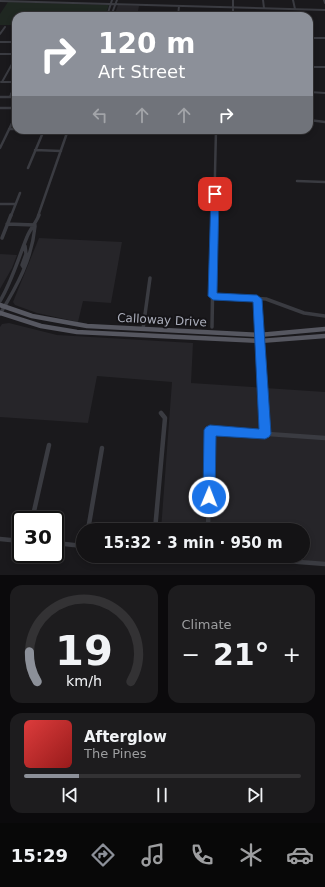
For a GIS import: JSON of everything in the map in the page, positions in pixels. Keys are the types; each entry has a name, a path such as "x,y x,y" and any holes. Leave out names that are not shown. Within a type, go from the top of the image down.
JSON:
{"main road":[{"name":"Calloway Drive","path":"2,306 55,322 92,327 259,335 325,329"},
{"name":"Calloway Drive","path":"0,314 31,324 54,329 104,334 260,341 325,336"},
{"path":"54,329 62,326 87,329 92,327"},
{"path":"104,334 114,330 138,332 143,329"}],"street":[{"path":"109,12 112,0"},
{"path":"110,12 116,0"},
{"path":"206,0 206,6"},
{"path":"233,0 234,12"},
{"path":"263,0 264,8"},
{"path":"293,0 295,9"},
{"path":"0,1 325,10"},
{"path":"178,12 179,6"},
{"path":"1,32 5,27"},
{"path":"313,38 325,38"},
{"path":"0,42 12,42"},
{"path":"0,54 12,56"},
{"path":"12,63 1,82 12,82"},
{"path":"313,67 325,68"},
{"path":"313,92 325,93"},
{"path":"0,97 10,97 12,93"},
{"path":"0,108 12,108"},
{"path":"313,120 325,122"},
{"path":"0,148 12,123"},
{"path":"28,168 42,134"},
{"path":"0,314 2,306 17,286 24,268 34,235 35,225 67,134"},
{"path":"212,327 216,134"},
{"path":"0,138 4,139"},
{"path":"35,150 61,151"},
{"path":"297,181 325,182"},
{"path":"2,238 20,193"},
{"path":"0,204 15,204"},
{"path":"7,224 35,225"},
{"path":"0,301 10,284 28,235 35,225"},
{"path":"24,268 22,265 26,254 25,245"},
{"path":"143,329 150,278"},
{"path":"213,296 257,299 279,303 304,313 325,316"},
{"path":"257,299 265,434"},
{"path":"156,523 164,418 161,413"},
{"path":"208,523 210,430 325,438"},
{"path":"34,511 49,445"},
{"path":"89,523 102,448"},
{"path":"0,539 12,540"},
{"path":"64,544 76,545"},
{"path":"310,563 325,564"}],"shaded area":[{"path":"8,2 109,5 106,12 12,12 12,25 0,25 0,14"},
{"path":"118,5 139,6 138,12 115,12"},
{"path":"39,238 122,242 111,303 83,301 78,322 37,313 15,305 13,302"},
{"path":"0,254 17,255 12,268 0,289"},
{"path":"9,323 57,335 193,343 191,383 325,392 325,564 310,563 310,523 162,523 172,382 97,376 88,423 0,417 0,327 2,324"}],"route":[{"path":"209,497 210,430 265,434 257,299 213,296 215,194"}]}
